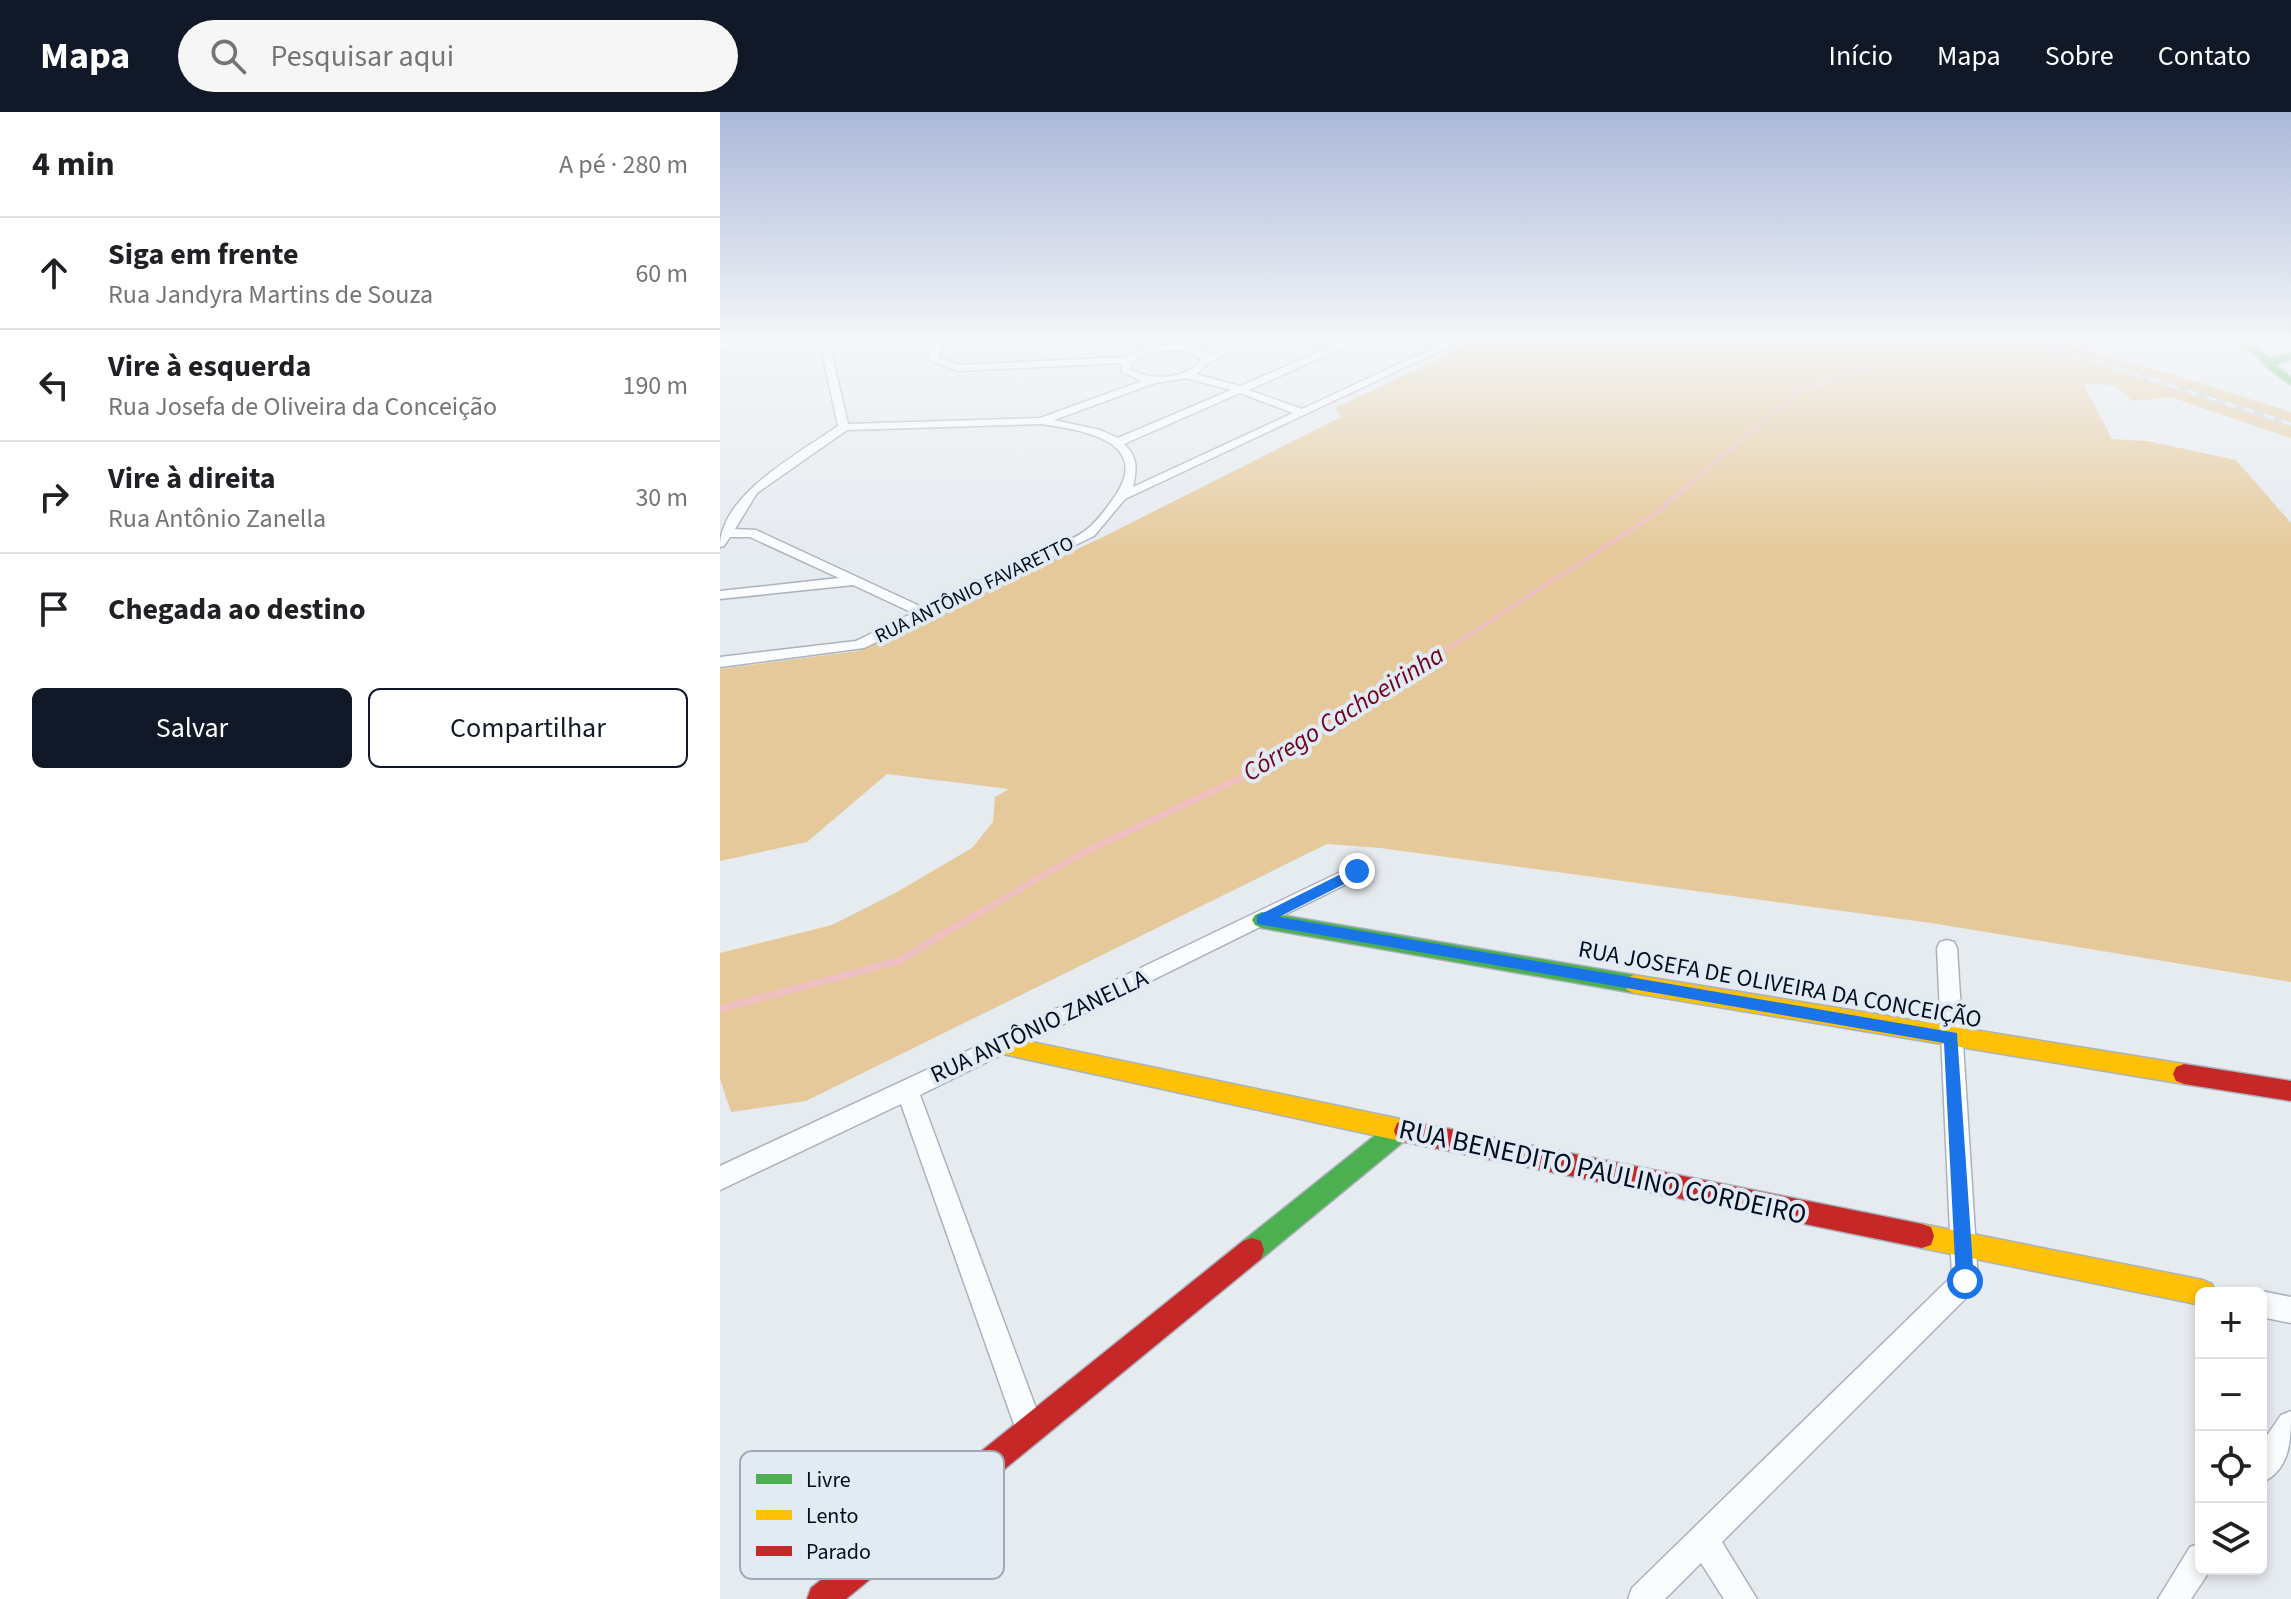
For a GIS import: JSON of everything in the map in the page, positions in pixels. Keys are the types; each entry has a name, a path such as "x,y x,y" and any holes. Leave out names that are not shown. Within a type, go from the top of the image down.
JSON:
{"street":[{"path":"840,411 844,427"},
{"path":"1041,421 1066,411"},
{"path":"1119,442 1191,411"},
{"path":"1298,411 1303,413"},
{"path":"1122,496 1306,411"},
{"path":"722,536 753,491 844,427 1041,421 1080,425 1108,433 1129,454 1132,471 1122,496"},
{"name":"RUA ANTÔNIO FAVARETTO","path":"720,662 859,645 1090,533 1113,511 1122,496"},
{"path":"722,536 752,533 924,613"},
{"path":"720,595 854,581"},
{"name":"RUA ANTÔNIO ZANELLA","path":"720,1178 1003,1045 1357,871"},
{"name":"RUA JOSEFA DE OLIVEIRA DA CONCEIÇÃO","path":"1262,920 1952,1038 2291,1091"},
{"path":"1643,1599 1965,1281 1947,948"},
{"name":"RUA BENEDITO PAULINO CORDEIRO","path":"1003,1045 1400,1130 2195,1291"},
{"path":"907,1089 1030,1430"},
{"path":"1004,1451 1400,1130"},
{"path":"2267,1305 2291,1310"},
{"path":"2267,1460 2291,1425"},
{"path":"1703,1540 1742,1599"},
{"path":"2173,1599 2195,1567"},
{"path":"822,1599 847,1579"}],"shaded area":[{"path":"1337,411 2097,411 2112,439 2147,441 2236,460 2291,523 2291,982 1931,923 1380,848 1327,844 806,1101 731,1112 720,1079 720,953 832,925 897,892 972,848 993,822 995,797 1009,789 887,774 807,842 720,861 720,669 858,651 1103,537 1341,417"},
{"path":"2212,411 2291,412 2291,438"}],"waterway":[{"name":"Córrego Cachoeirinha","path":"1684,489 1775,411"},
{"name":"Córrego Cachoeirinha","path":"1407,675 1651,517 1686,487"},
{"name":"Córrego Cachoeirinha","path":"981,912 1082,853 1271,764 1410,673"},
{"name":"Córrego Cachoeirinha","path":"720,1009 898,961 984,910"}],"railway":[{"path":"2252,411 2291,424"}],"traffic: fast":[{"path":"1262,920 1634,984"},
{"path":"1252,1250 1400,1130"}],"traffic: slow":[{"path":"1634,984 2184,1074"},
{"path":"1003,1045 1405,1131"},
{"path":"1922,1236 2195,1291"}],"traffic: jam":[{"path":"2184,1074 2291,1091"},
{"path":"1405,1131 1922,1236"},
{"path":"1004,1451 1252,1250"},
{"path":"822,1599 847,1579"}],"route":[{"path":"1357,871 1262,920 1952,1038 1965,1281"}]}
